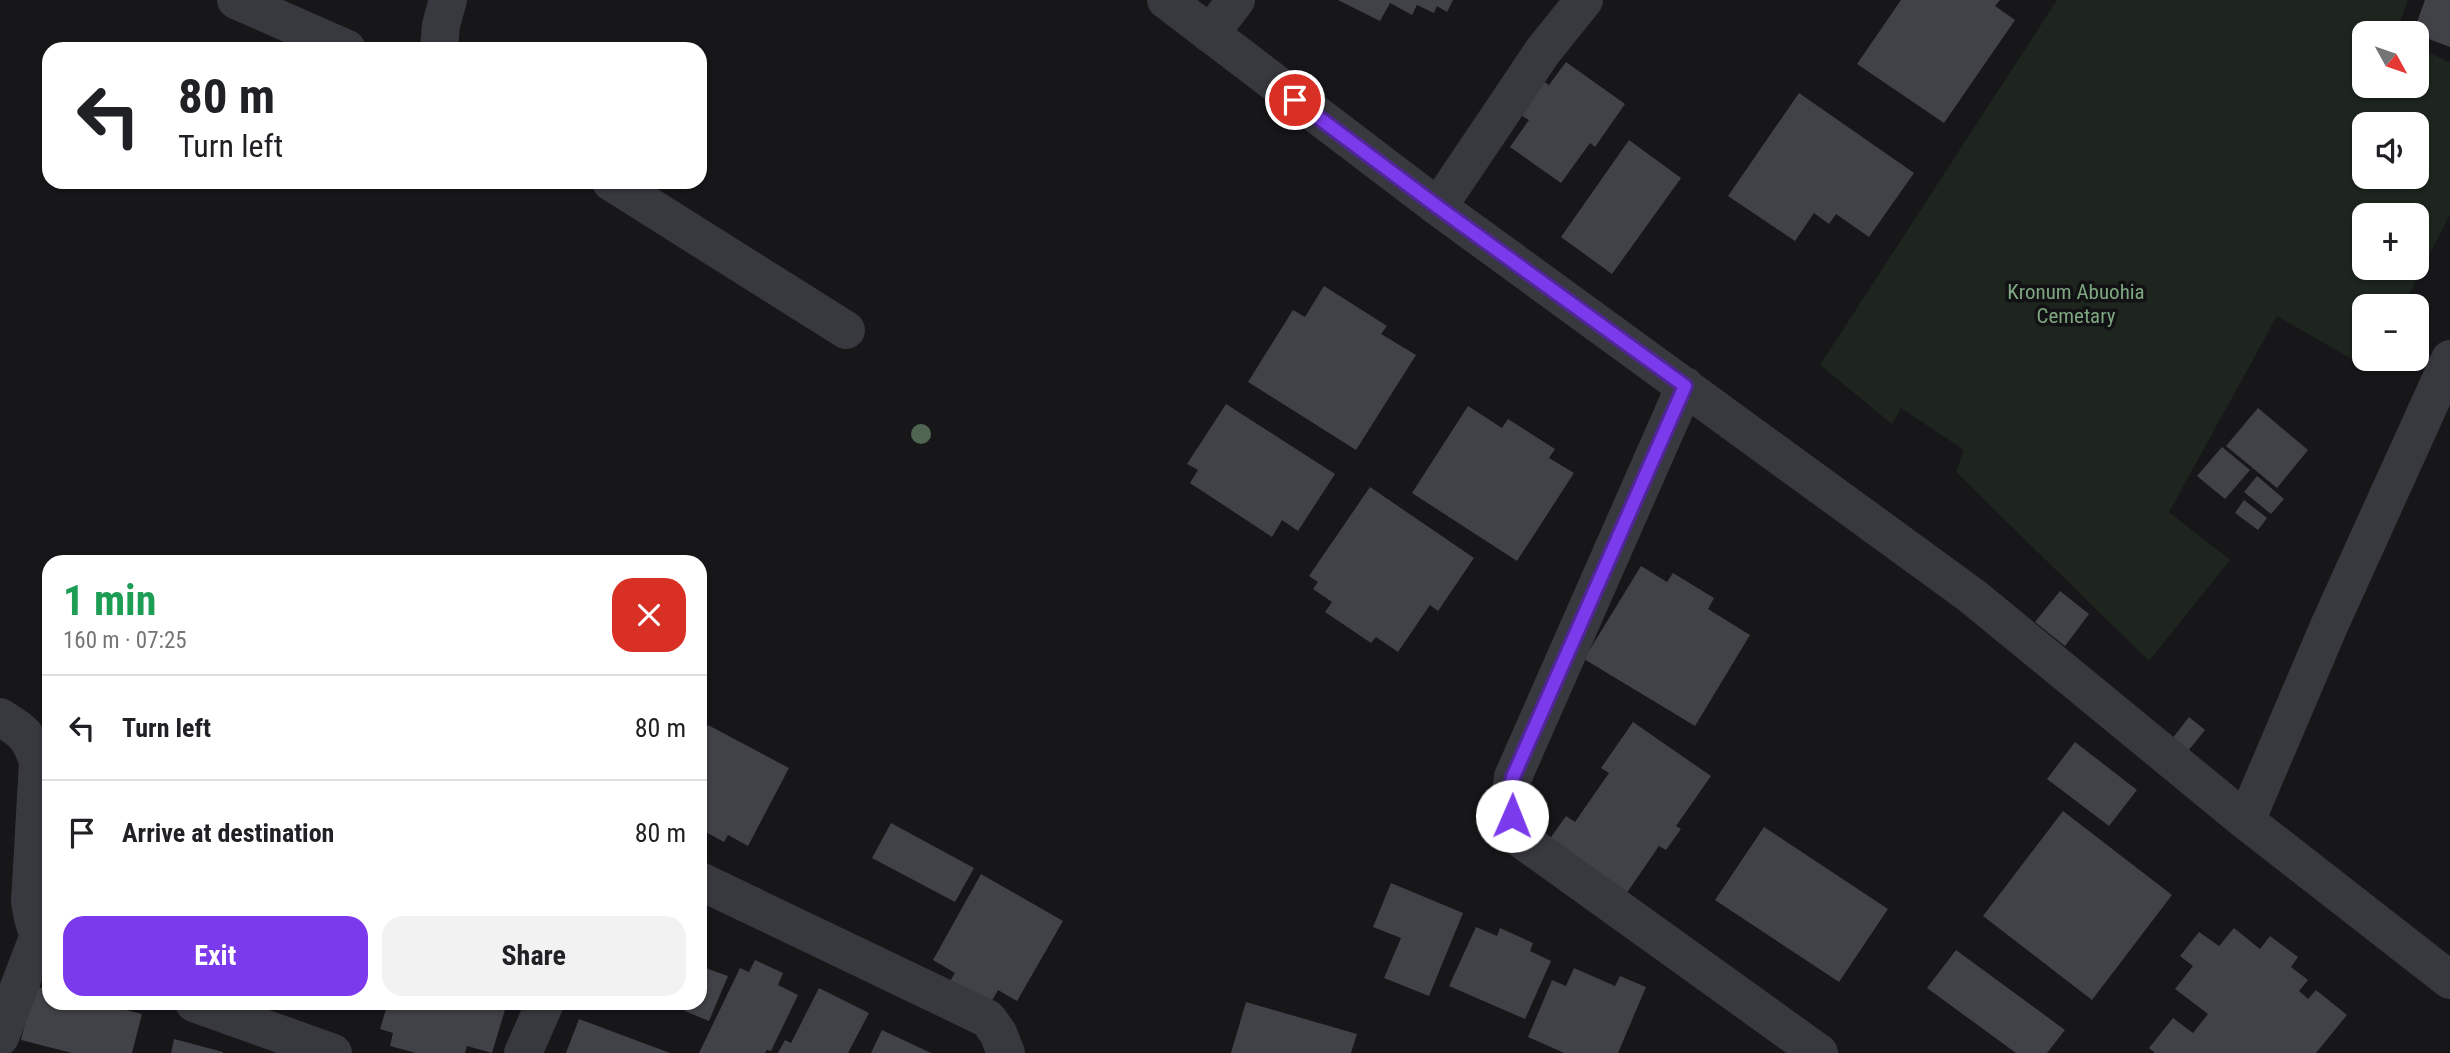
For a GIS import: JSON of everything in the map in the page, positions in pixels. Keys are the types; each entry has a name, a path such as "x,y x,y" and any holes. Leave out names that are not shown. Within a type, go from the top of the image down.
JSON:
{"street":[{"path":"236,0 331,42"},
{"path":"440,42 447,0"},
{"path":"1166,0 1438,207 1972,596 2246,821 2450,980"},
{"path":"1210,34 1236,0"},
{"path":"1438,207 1543,51 1584,0"},
{"path":"622,189 846,330"},
{"path":"2246,821 2329,626 2450,359"},
{"path":"1685,386 1513,777 1510,797 1512,816 1521,839 1819,1053"},
{"path":"0,718 20,729 32,741 38,762 30,902 33,925 42,936"},
{"path":"707,884 988,1019 998,1033 1006,1053"},
{"path":"0,1037 42,943"},
{"path":"213,1010 333,1053"},
{"path":"523,1053 541,1010"}],"green space":[{"name":"Kronum Abuohia Cemetary","path":"2057,0 2408,0 2400,21 2352,21 2352,98 2429,98 2429,52 2450,63 2450,214 2429,255 2429,203 2352,203 2352,280 2416,280 2409,294 2352,294 2352,359 2277,316 2169,512 2230,560 2149,661 1956,472 1964,450 1901,408 1892,424 1820,365"}],"building":[{"path":"1338,0 1453,0 1447,12 1437,6 1434,13 1417,5 1412,15 1390,3 1380,21"},
{"path":"1901,0 2000,0 1995,6 2015,20 1944,123 1857,64"},
{"path":"2425,0 2450,0 2450,47 2429,39 2429,21 2417,21"},
{"path":"1566,62 1625,104 1595,147 1590,143 1561,183 1510,147 1529,120 1516,112 1540,79 1549,85"},
{"path":"1799,93 1914,173 1869,237 1836,214 1829,224 1814,213 1795,241 1728,196"},
{"path":"1629,140 1681,178 1612,274 1561,237"},
{"path":"1324,286 1387,326 1381,334 1416,355 1356,450 1248,382 1293,310 1305,317"},
{"path":"1226,404 1335,474 1298,531 1282,520 1272,537 1190,483 1198,470 1187,464"},
{"path":"1468,406 1502,428 1508,419 1555,449 1549,458 1574,473 1517,561 1412,493"},
{"path":"2258,408 2308,450 2277,488 2226,446"},
{"path":"2222,447 2250,470 2225,499 2197,476"},
{"path":"2257,476 2284,499 2271,514 2244,492"},
{"path":"1370,487 1474,558 1438,611 1430,605 1398,652 1376,637 1371,643 1325,612 1332,602 1313,589 1318,582 1309,576"},
{"path":"2244,500 2267,518 2258,530 2235,513"},
{"path":"1641,566 1667,582 1673,573 1714,598 1708,609 1750,635 1695,726 1584,659"},
{"path":"2060,591 2089,614 2065,646 2035,622"},
{"path":"2189,717 2205,730 2188,751 2172,739"},
{"path":"1633,722 1711,776 1676,826 1681,829 1666,850 1659,846 1626,894 1549,840 1566,816 1575,822 1609,773 1601,768"},
{"path":"707,727 789,768 748,846 728,835 724,842 707,833"},
{"path":"2075,742 2137,790 2109,826 2047,779"},
{"path":"2063,811 2172,895 2092,1000 1983,916"},
{"path":"891,823 974,868 955,902 872,858"},
{"path":"1764,827 1888,909 1839,982 1715,900"},
{"path":"981,874 1063,921 1017,1001 998,990 989,1006 949,983 955,973 933,960"},
{"path":"1391,883 1463,913 1429,996 1384,978 1401,938 1373,927"},
{"path":"1476,927 1497,936 1500,928 1533,943 1530,951 1551,961 1525,1019 1449,986"},
{"path":"2234,928 2260,949 2270,936 2298,957 2291,967 2308,980 2299,991 2308,999 2316,990 2347,1015 2316,1053 2155,1053 2149,1048 2173,1018 2193,1033 2208,1014 2175,989 2193,966 2180,956 2199,932 2219,946"},
{"path":"1956,950 2065,1030 2047,1053 2016,1053 1927,988"},
{"path":"755,960 783,973 778,985 798,995 771,1051 699,1053 740,968 749,972"},
{"path":"707,968 728,976 709,1021 685,1011 707,1010"},
{"path":"1574,968 1615,986 1620,976 1646,987 1618,1053 1564,1053 1528,1037 1552,980 1566,986"},
{"path":"34,986 42,988 42,1010 126,1010 142,1014 132,1053 72,1053 21,1040"},
{"path":"819,988 869,1013 848,1053 778,1053 785,1040 791,1043"},
{"path":"1246,1002 1357,1034 1351,1053 1231,1053"},
{"path":"386,1010 505,1010 492,1053 467,1046 465,1053 416,1053 390,1046 393,1033 380,1029"},
{"path":"579,1019 670,1053 566,1053"},
{"path":"882,1030 931,1053 871,1053"},
{"path":"174,1039 223,1052 223,1053 171,1053"}],"route":[{"path":"1295,100 1685,386 1513,777 1510,797 1512,816"}]}
